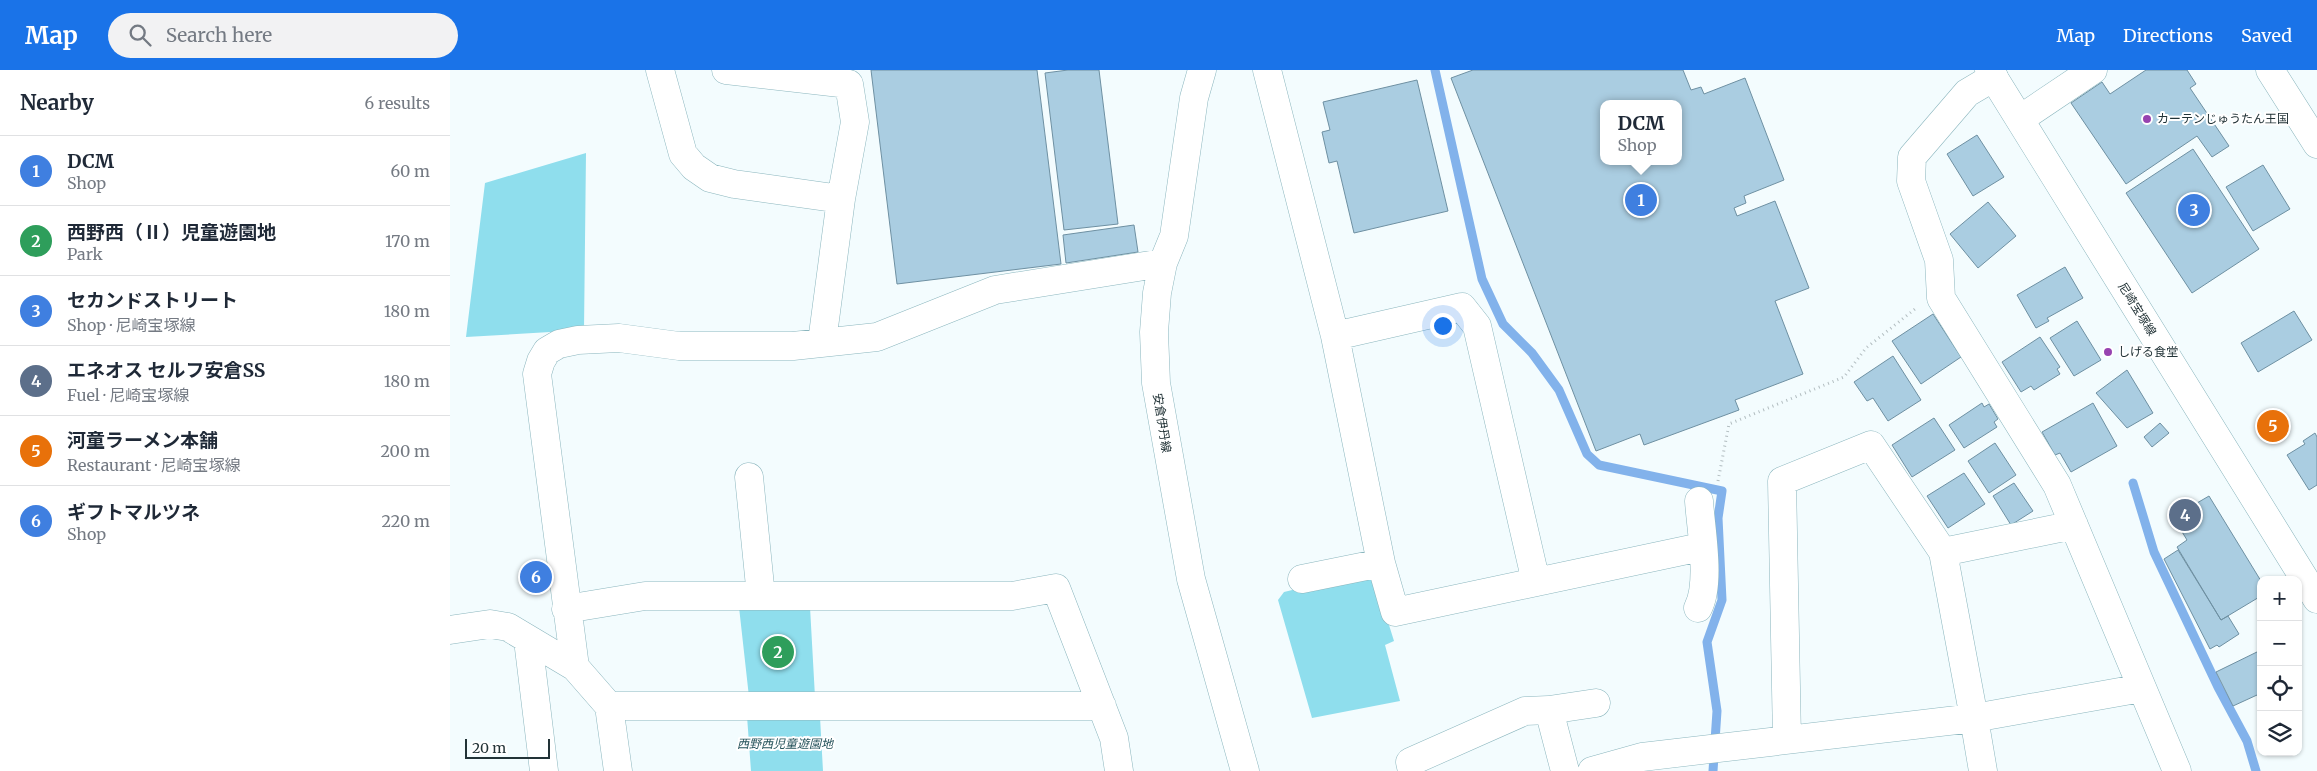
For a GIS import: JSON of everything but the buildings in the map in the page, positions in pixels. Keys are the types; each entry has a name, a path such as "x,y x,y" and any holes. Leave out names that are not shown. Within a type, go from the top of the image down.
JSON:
{"street":[{"path":"660,70 683,154 694,167 710,178 734,184 841,199"},
{"path":"726,70 848,77 855,122 841,199 822,342"},
{"name":"安倉伊丹線","path":"1202,70 1194,98 1174,236 1163,263 1157,292 1154,332 1156,383 1165,445 1191,579 1245,771"},
{"path":"1267,70 1335,336 1381,563 1395,612 1701,547"},
{"path":"2020,119 2093,70"},
{"path":"2270,70 2315,136"},
{"path":"1992,74 1967,93 1912,157 1911,181 1939,260 1940,298 2057,485 2176,771"},
{"name":"尼崎宝塚線","path":"1992,74 2317,599"},
{"path":"575,667 537,374 541,361 547,351 559,344 578,340 619,338 679,346 793,346 877,337 995,290 1163,263"},
{"path":"1335,336 1462,307 1477,326 1536,582"},
{"path":"1788,739 1782,481 1871,445 1942,552 1983,771"},
{"path":"749,477 761,596"},
{"path":"1698,608 1702,600 1705,574 1701,547 1699,501"},
{"path":"1942,552 2074,525"},
{"path":"1302,579 1381,563"},
{"path":"566,609 644,596 1012,596 1056,588 1114,738 1119,771"},
{"path":"450,630 490,624 508,627 575,667 610,706 618,771"},
{"path":"528,640 544,771"},
{"path":"1592,771 1642,757 1678,762 1788,739 1974,718 2142,688"},
{"path":"1412,771 1410,762 1525,712 1596,703"},
{"path":"610,706 1102,706"},
{"path":"1549,710 1565,771"}],"path":[{"path":"1699,501 1719,480 1729,424 1844,377 1866,348 1918,307 1928,289 1940,290"}],"green space":[{"path":"586,153 584,330 466,337 485,183"},
{"path":"1367,572 1374,577 1394,641 1385,645 1400,701 1312,718 1278,600 1284,592"},
{"path":"739,607 810,607 815,697 749,697"},
{"name":"西野西児童遊園地","path":"747,716 820,717 823,771 751,771"}],"waterway":[{"path":"1435,70 1482,279 1503,324 1532,353 1559,390 1587,454 1599,465 1722,491 1718,518 1722,600 1707,642 1717,711 1713,771"},
{"path":"2133,483 2154,552 2218,687 2247,741 2256,771"}],"place":[{"name":"カーテンじゅうたん王国","path":"2147,119"},
{"name":"DCM","path":"1641,200"},
{"name":"セカンドストリート","path":"2194,210"},
{"name":"しげる食堂","path":"2108,352"},
{"name":"河童ラーメン本舗","path":"2273,426"},
{"name":"エネオス セルフ安倉SS","path":"2185,515"},
{"name":"ギフトマルツネ","path":"536,577"},
{"name":"西野西（Ⅱ）児童遊園地","path":"778,652"}]}
